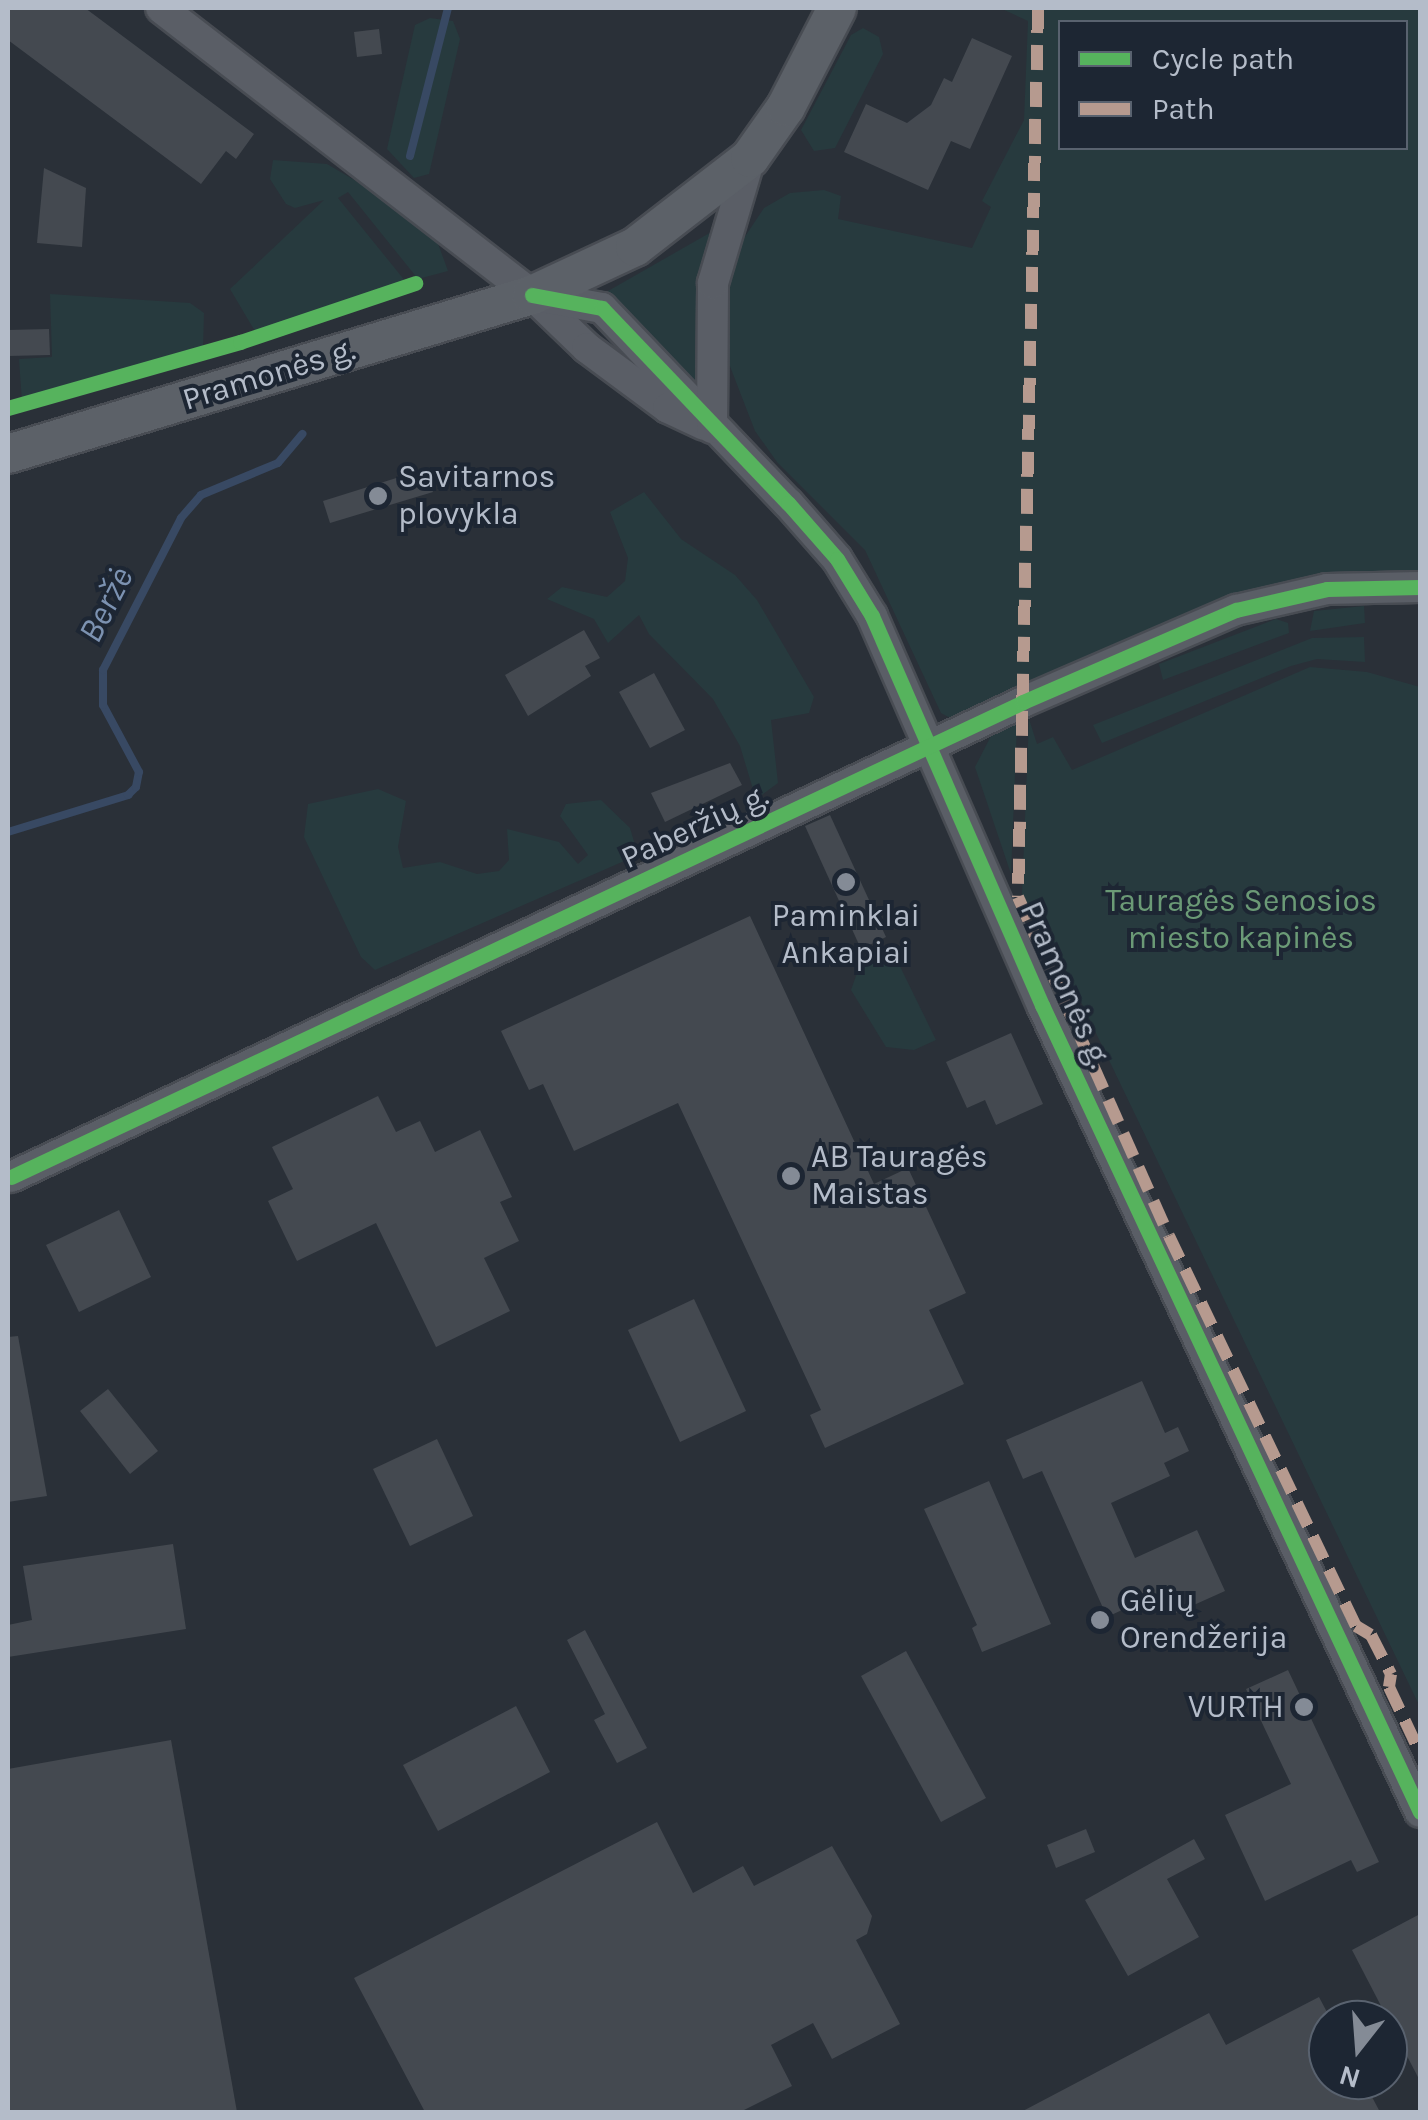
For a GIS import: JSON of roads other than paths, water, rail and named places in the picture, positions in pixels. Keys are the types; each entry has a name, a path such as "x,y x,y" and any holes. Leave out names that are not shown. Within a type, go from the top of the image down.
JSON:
{"main road":[{"name":"Pramonės g.","path":"8,454 532,295 674,222 750,158 786,107 837,8"}],"street":[{"name":"Pramonės g.","path":"161,8 532,295 602,308 838,559 872,616 1042,1005 1420,1812"},
{"name":"Pramonės g.","path":"712,428 713,283 750,158"},
{"name":"Paberžių g.","path":"10,1178 1236,610 1327,589 1420,588"}],"waterway":[{"name":"Beržė","path":"410,156 448,8"},
{"name":"Beržė","path":"8,832 128,795 136,787 139,772 103,705 103,670 181,518 201,495 278,463 302,434"}],"place":[{"name":"Savitarnos plovykla","path":"378,496"},
{"name":"Paminklai Ankapiai","path":"846,882"},
{"name":"AB Tauragės Maistas","path":"791,1176"},
{"name":"Gėlių Orendžerija","path":"1100,1620"},
{"name":"VURTH","path":"1304,1707"}],"park label":[{"name":"Tauragės Senosios miesto kapinės","path":"1241,920"}]}
